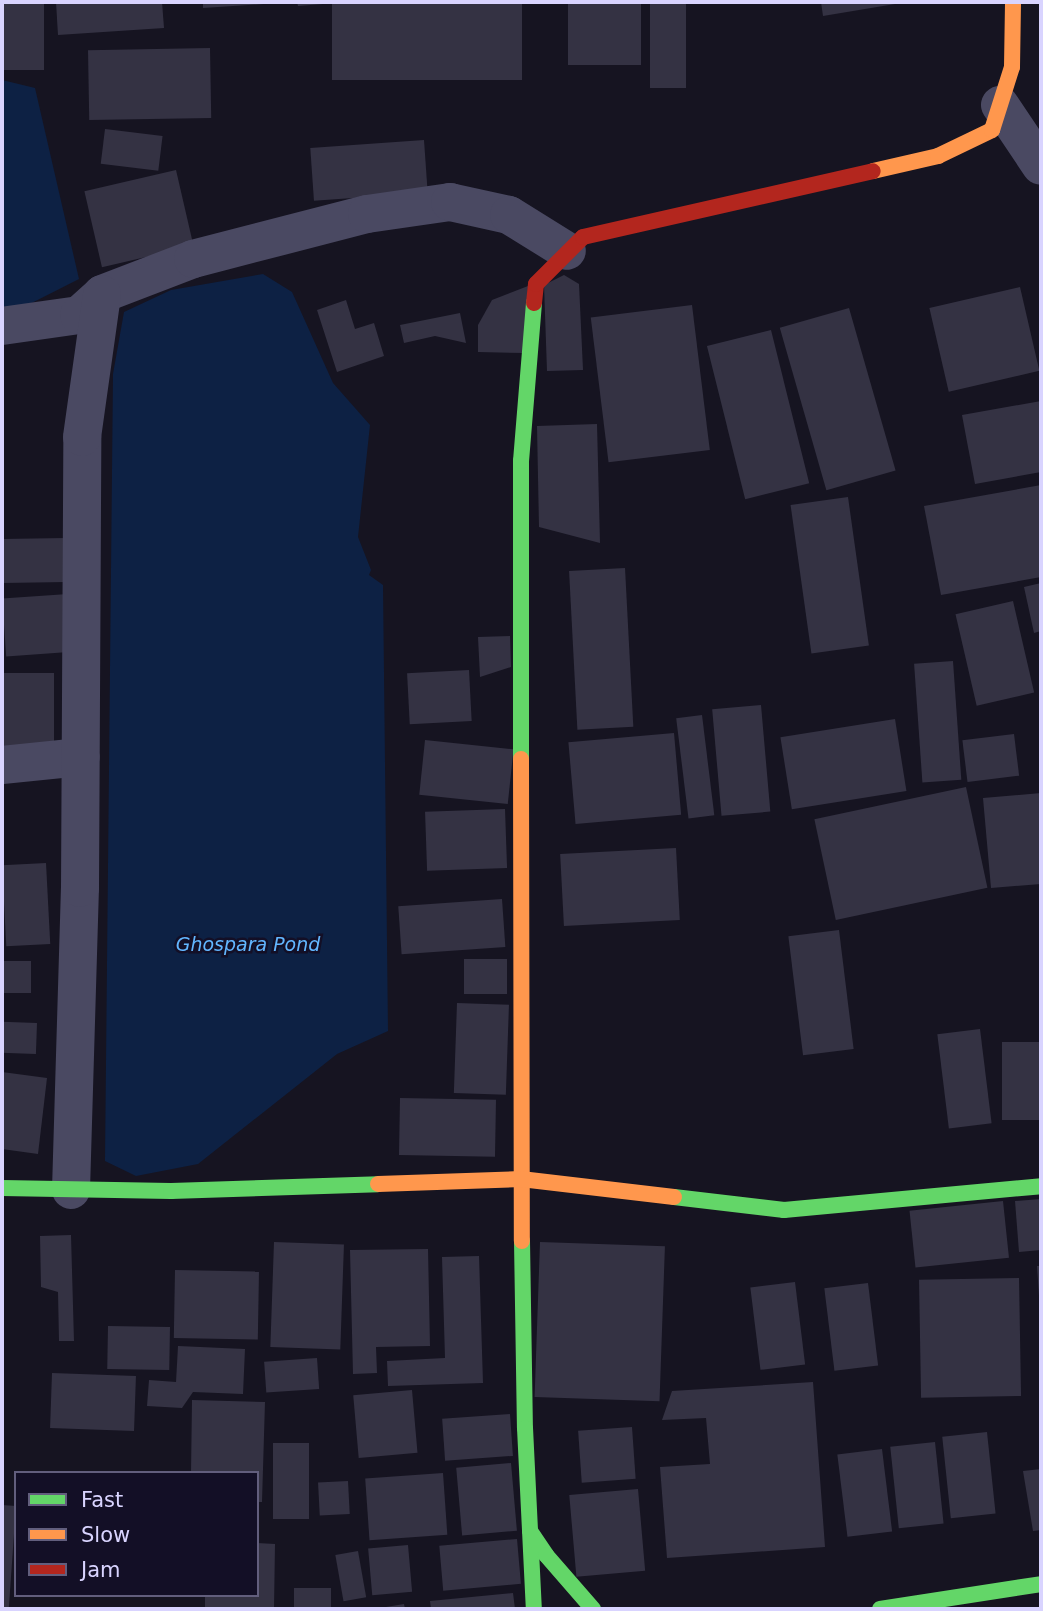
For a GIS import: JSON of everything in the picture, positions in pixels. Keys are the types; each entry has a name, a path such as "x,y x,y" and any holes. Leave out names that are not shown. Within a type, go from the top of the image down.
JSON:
{"main road":[{"path":"534,1609 521,1180 521,461 536,284 583,237 938,156 992,130 1012,67 1013,2"},
{"path":"2,1188 171,1191 521,1180 783,1210 1041,1186"},
{"path":"530,1531 546,1555 593,1609"},
{"path":"880,1609 1041,1584"}],"street":[{"path":"1000,106 1041,166"},
{"path":"2,326 79,316 102,294 193,259 367,214 450,202 509,215 568,251"},
{"path":"71,1190 81,757 82,438 102,294"},
{"path":"2,765 81,757"}],"water":[{"path":"2,80 35,88 79,279 2,318"},
{"name":"Ghospara Pond","path":"263,274 292,292 333,383 370,425 358,537 371,570 369,575 383,585 388,1031 337,1054 198,1164 136,1176 105,1161 113,374 124,312 171,290"}],"building":[{"path":"2,2 44,2 44,70 2,70"},
{"path":"56,2 162,2 164,28 58,35"},
{"path":"203,2 264,2 264,4 203,8"},
{"path":"297,2 323,2 323,4 298,6"},
{"path":"332,2 522,2 522,80 332,80"},
{"path":"568,2 641,2 641,65 568,65"},
{"path":"650,2 686,2 686,88 650,88"},
{"path":"821,2 900,2 901,3 823,16"},
{"path":"210,48 211,118 89,120 88,50"},
{"path":"105,129 163,136 158,171 101,164"},
{"path":"424,140 428,193 314,201 310,148"},
{"path":"176,170 194,246 102,267 84,191"},
{"path":"564,275 579,284 583,370 547,371 544,285"},
{"path":"528,286 526,353 478,352 478,325 492,300"},
{"path":"1020,287 1039,371 949,392 929,308"},
{"path":"346,300 355,329 374,323 384,356 337,372 317,310"},
{"path":"692,305 710,450 609,462 591,317"},
{"path":"849,308 896,470 826,490 780,328"},
{"path":"460,313 466,343 435,336 404,343 400,325"},
{"path":"771,330 809,483 745,499 707,346"},
{"path":"1041,401 1041,472 975,484 962,415"},
{"path":"597,424 600,543 539,527 537,426"},
{"path":"1041,485 1041,577 941,595 924,506"},
{"path":"848,497 869,646 811,654 791,505"},
{"path":"66,538 67,582 3,583 2,539"},
{"path":"625,568 633,727 577,730 569,571"},
{"path":"1041,583 1041,631 1034,633 1024,587"},
{"path":"68,594 72,652 6,656 2,599"},
{"path":"1013,601 1034,693 977,706 956,614"},
{"path":"510,636 511,667 480,677 478,637"},
{"path":"953,661 961,780 922,782 914,664"},
{"path":"469,670 472,721 410,724 407,673"},
{"path":"2,673 54,673 54,752 2,752"},
{"path":"761,705 770,812 722,816 712,709"},
{"path":"702,715 714,815 689,818 676,718"},
{"path":"895,719 906,791 792,809 780,737"},
{"path":"674,733 681,815 576,824 568,742"},
{"path":"1014,734 1019,776 968,782 962,740"},
{"path":"425,740 514,749 508,804 419,795"},
{"path":"966,787 987,888 836,920 814,819"},
{"path":"1041,793 1041,884 991,888 983,798"},
{"path":"505,809 507,868 427,871 425,812"},
{"path":"676,848 680,920 564,926 560,854"},
{"path":"46,863 50,944 6,946 2,865"},
{"path":"502,899 505,947 402,954 398,906"},
{"path":"839,930 854,1049 803,1055 788,936"},
{"path":"464,959 507,959 507,994 464,994"},
{"path":"2,961 31,961 31,993 2,993"},
{"path":"457,1003 509,1005 506,1095 454,1093"},
{"path":"2,1022 37,1023 36,1054 2,1053"},
{"path":"980,1029 992,1123 949,1129 937,1034"},
{"path":"1002,1042 1041,1042 1041,1120 1002,1120"},
{"path":"2,1072 47,1078 38,1154 2,1149"},
{"path":"400,1098 496,1100 495,1157 399,1155"},
{"path":"1041,1199 1041,1250 1019,1252 1015,1201"},
{"path":"1003,1201 1009,1258 915,1268 910,1211"},
{"path":"71,1235 74,1341 59,1341 58,1292 41,1287 40,1236"},
{"path":"274,1242 344,1244 340,1349 270,1347"},
{"path":"540,1242 665,1246 660,1401 535,1397"},
{"path":"428,1249 430,1346 376,1347 377,1373 353,1374 350,1250"},
{"path":"479,1256 483,1383 388,1386 387,1361 445,1358 442,1257"},
{"path":"1037,1266 1041,1266 1039,1296"},
{"path":"175,1270 259,1271 258,1339 174,1338"},
{"path":"1019,1278 1021,1396 921,1398 919,1280"},
{"path":"795,1282 805,1364 760,1370 750,1287"},
{"path":"868,1283 878,1365 834,1371 824,1288"},
{"path":"108,1326 170,1327 169,1370 107,1369"},
{"path":"178,1346 245,1349 243,1394 193,1392 182,1408 147,1406 149,1380 176,1382"},
{"path":"317,1358 319,1389 266,1393 264,1362"},
{"path":"52,1373 136,1376 134,1431 50,1428"},
{"path":"813,1382 825,1547 667,1558 660,1467 710,1464 706,1418 662,1420 672,1391"},
{"path":"412,1390 417,1453 359,1458 353,1395"},
{"path":"192,1400 265,1402 262,1502 259,1502 259,1471 191,1471"},
{"path":"510,1414 513,1456 445,1461 442,1419"},
{"path":"632,1427 636,1479 582,1483 578,1431"},
{"path":"987,1432 996,1514 951,1518 942,1437"},
{"path":"935,1442 944,1524 899,1528 890,1447"},
{"path":"273,1443 309,1443 309,1519 273,1519"},
{"path":"882,1449 892,1531 847,1537 837,1454"},
{"path":"511,1463 517,1531 462,1536 456,1468"},
{"path":"1041,1469 1041,1530 1033,1531 1023,1471"},
{"path":"443,1473 447,1535 370,1540 365,1478"},
{"path":"348,1481 350,1514 320,1516 318,1483"},
{"path":"638,1489 645,1571 576,1577 569,1495"},
{"path":"2,1505 14,1506 9,1609 2,1609"},
{"path":"517,1539 521,1584 443,1591 439,1546"},
{"path":"259,1543 275,1544 274,1609 205,1609 205,1597 259,1597"},
{"path":"408,1545 412,1592 372,1595 368,1548"},
{"path":"358,1551 366,1597 344,1601 335,1555"},
{"path":"294,1588 331,1588 331,1609 294,1609"},
{"path":"513,1593 515,1609 431,1609 430,1601"},
{"path":"404,1604 405,1609 380,1608"}],"traffic: fast":[{"path":"521,759 521,461 534,303"},
{"path":"2,1188 171,1191 378,1184"},
{"path":"674,1197 784,1210 1041,1186"},
{"path":"522,1241 525,1428 534,1609"},
{"path":"530,1531 546,1555 593,1609"},
{"path":"880,1609 1041,1584"}],"traffic: slow":[{"path":"873,171 938,156 992,130 1012,67 1013,2"},
{"path":"521,759 522,1241"},
{"path":"378,1184 521,1179 674,1197"}],"traffic: jam":[{"path":"534,303 536,284 583,237 873,171"}]}
